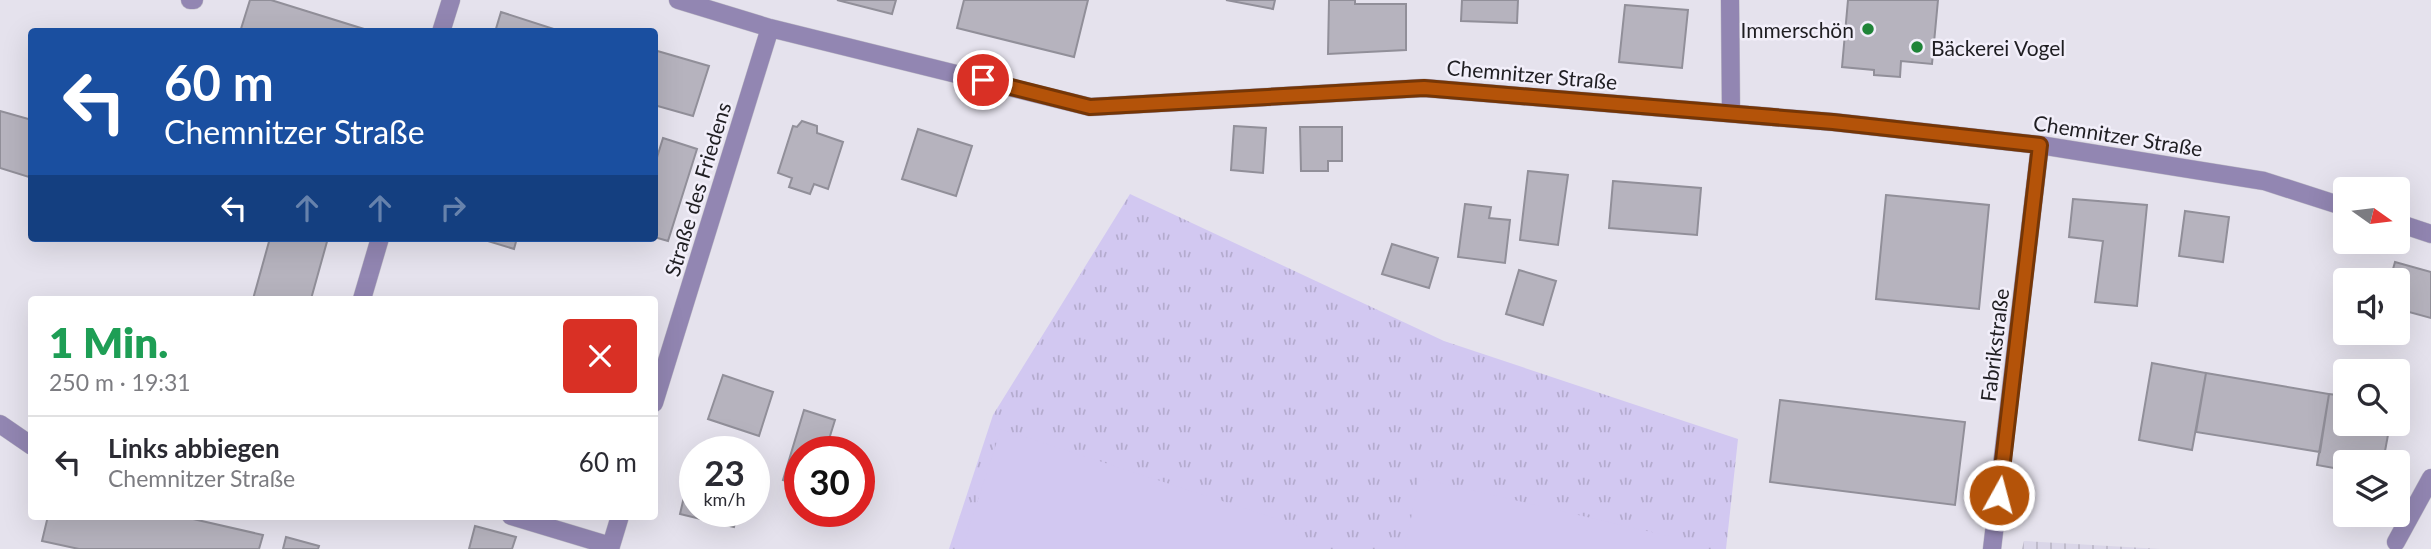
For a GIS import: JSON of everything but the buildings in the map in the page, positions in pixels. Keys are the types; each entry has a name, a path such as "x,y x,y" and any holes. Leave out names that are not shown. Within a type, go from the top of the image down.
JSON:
{"street":[{"path":"442,28 451,0"},
{"name":"Chemnitzer Straße","path":"678,0 770,28 1090,107 1424,88 1731,113 2040,145 2264,181 2333,203"},
{"path":"1730,0 1731,113"},
{"name":"Straße des Friedens","path":"658,390 770,28"},
{"name":"Fabrikstraße","path":"1993,549 2040,145"},
{"path":"2410,227 2431,234"},
{"path":"363,296 379,242"},
{"path":"0,424 28,443"},
{"path":"2396,542 2431,478"},
{"path":"524,520 610,547 619,520"}],"shaded area":[{"path":"2024,541 2161,549 2022,549"}],"green space":[{"path":"1130,194 1444,341 1738,439 1726,549 949,549 993,415"},
{"path":"1001,429 1302,527 1295,549 962,549"},
{"path":"1419,478 1673,537 1670,549 1405,549"}],"place":[{"name":"Immerschön","path":"1868,29"},
{"name":"Bäckerei Vogel","path":"1917,47"}],"route":[{"path":"983,80 1090,107 1424,88 1833,122 2040,145 1999,495"}]}
